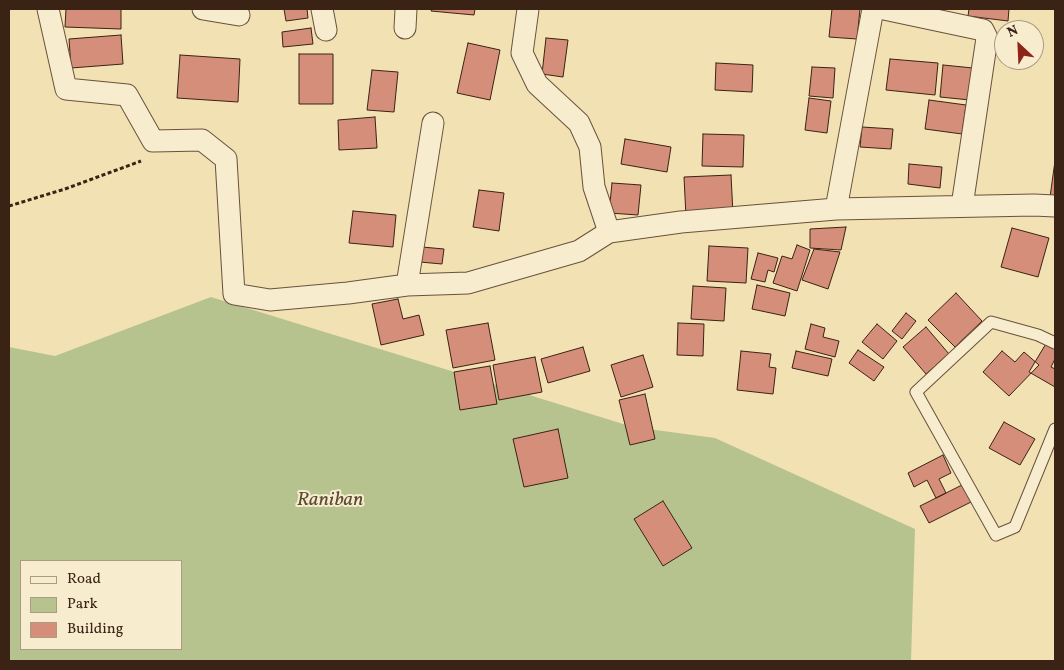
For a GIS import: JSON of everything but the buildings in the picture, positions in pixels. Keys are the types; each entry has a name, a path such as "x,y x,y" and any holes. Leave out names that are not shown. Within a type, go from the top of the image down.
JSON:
{"street":[{"path":"48,9 66,89 127,94 153,141 202,140 226,159 234,294 270,300 348,293 407,285 468,284 579,251 609,232 681,222 836,209 1055,206"},
{"path":"203,9 239,15"},
{"path":"322,9 326,30"},
{"path":"528,9 522,53 537,84 579,123 590,147 594,188 609,232"},
{"path":"836,209 873,9"},
{"path":"884,9 983,30 987,38 962,206"},
{"path":"407,285 433,123"}],"lane":[{"path":"1055,343 1038,335 990,322 916,392 996,535 1015,527 1055,429"}],"path":[{"path":"9,206 65,189 141,161 153,141"}],"green space":[{"name":"Raniban","path":"211,297 633,427 715,438 915,529 911,661 9,661 9,347 55,356"}]}
